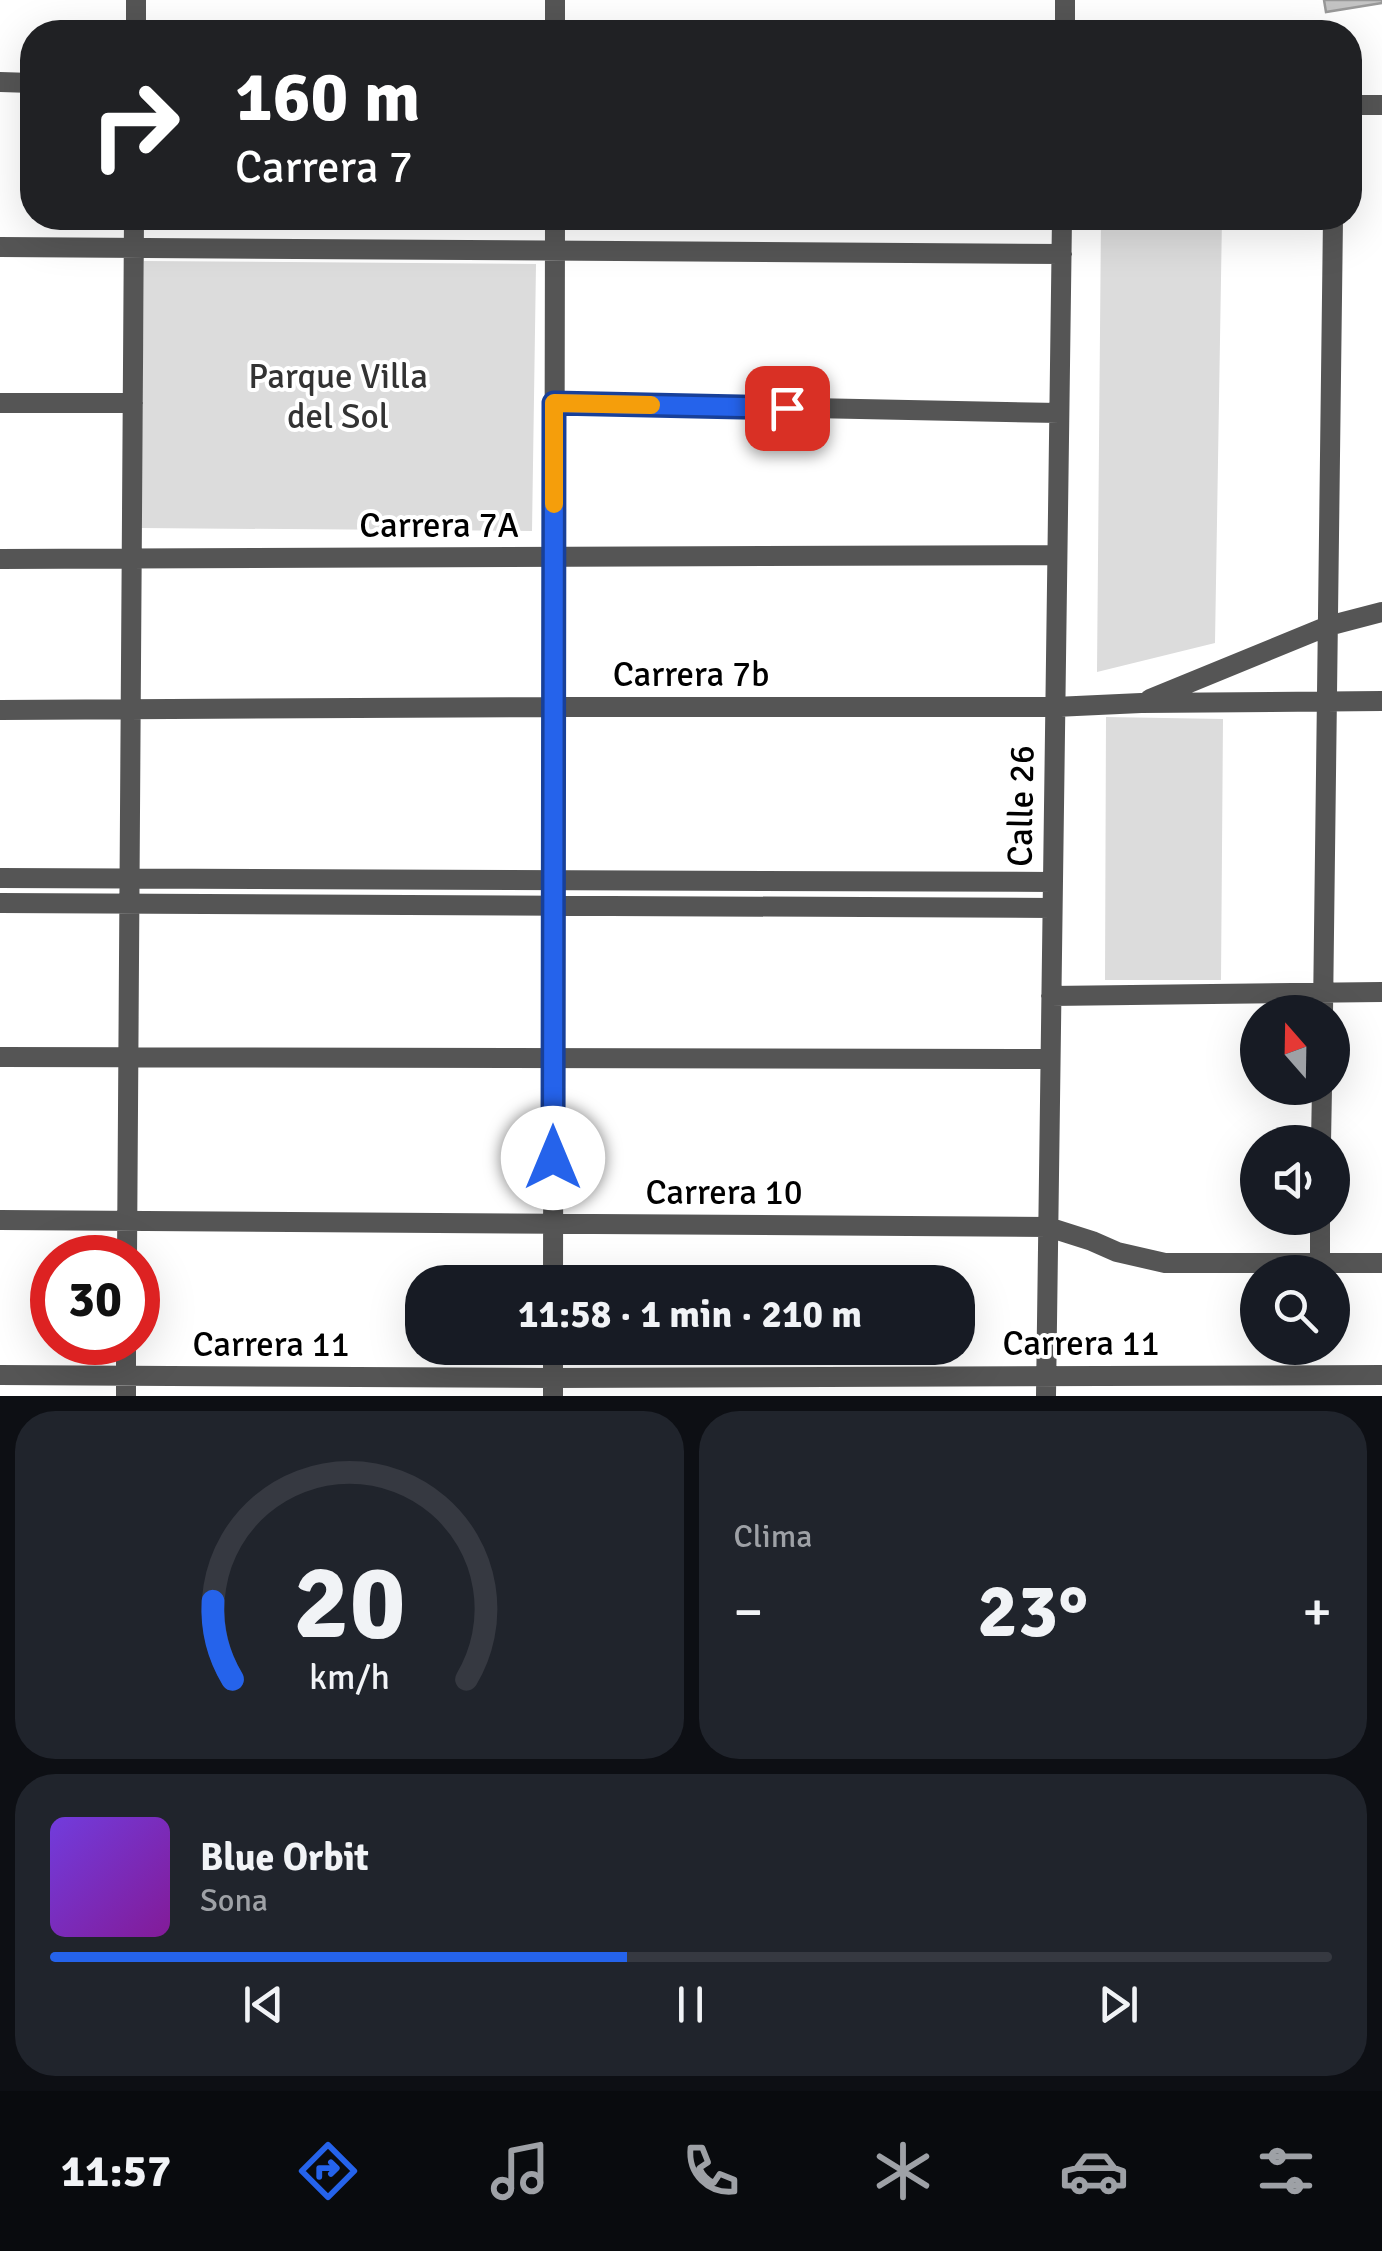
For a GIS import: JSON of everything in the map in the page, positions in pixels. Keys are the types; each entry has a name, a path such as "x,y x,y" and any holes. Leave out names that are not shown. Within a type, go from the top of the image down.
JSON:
{"street":[{"path":"127,1235 134,230"},
{"path":"553,1265 555,230"},
{"name":"Calle 26","path":"1046,1386 1062,230"},
{"path":"1323,995 1333,230"},
{"path":"0,246 1062,254"},
{"path":"0,402 133,403"},
{"path":"554,403 1059,413"},
{"name":"Carrera 7A","path":"0,559 1057,555"},
{"path":"1141,703 1328,626 1382,612"},
{"name":"Carrera 7b","path":"0,710 1055,707 1382,701"},
{"path":"0,878 1053,882"},
{"path":"0,904 1052,908"},
{"path":"1350,997 1382,992"},
{"path":"1051,996 1240,1000"},
{"path":"0,1057 1050,1058"},
{"name":"Carrera 10","path":"0,1220 1048,1227 1117,1252 1165,1263 1240,1263"},
{"name":"Carrera 10","path":"1350,1262 1382,1263"},
{"name":"Carrera 11","path":"0,1376 126,1386 553,1387 1046,1386 1382,1374"}],"green space":[{"path":"1101,230 1222,230 1215,643 1097,672"},
{"name":"Parque Villa del Sol","path":"144,261 536,264 532,531 141,528"},
{"path":"1106,717 1223,719 1221,980 1105,980"}],"building":[{"path":"1324,0 1382,0 1382,3 1326,12"}],"slow traffic":[{"path":"554,504 554,403 651,405"}],"route":[{"path":"553,1158 554,403 787,408"}]}
